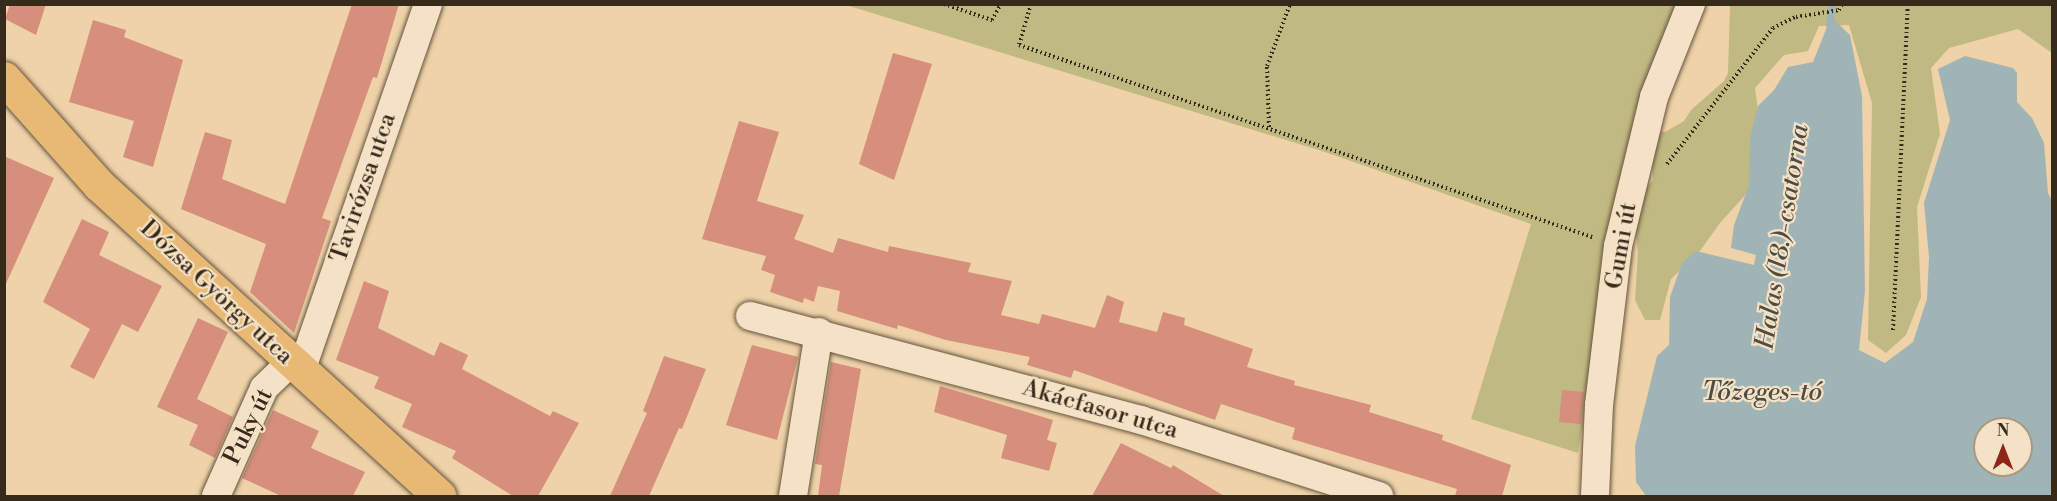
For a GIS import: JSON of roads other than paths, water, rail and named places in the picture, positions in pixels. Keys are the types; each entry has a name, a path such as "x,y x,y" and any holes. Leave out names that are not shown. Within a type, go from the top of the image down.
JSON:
{"main road":[{"name":"Dózsa György utca","path":"4,78 99,185 440,496"}],"street":[{"name":"Tavirózsa utca","path":"296,367 428,4"},
{"name":"Gumi út","path":"1595,496 1599,405 1618,246 1654,97 1691,4"},
{"name":"Akácfasor utca","path":"750,316 819,332 1140,420 1379,496"},
{"path":"793,496 819,332"},
{"name":"Puky út","path":"216,496 264,388 296,367"}],"water":[{"name":"Tőzeges-tó","path":"1831,17 1850,35 1862,96 1865,291 1859,350 1885,363 1913,342 1927,299 1929,257 1924,203 1950,120 1938,69 1965,56 2013,68 2017,73 2017,102 2032,118 2044,143 2048,193 2052,201 2052,496 1646,496 1636,482 1635,446 1657,356 1669,345 1670,297 1682,263 1696,251 1754,265 1756,255 1731,248 1734,225 1749,185 1750,138 1758,106 1774,90 1788,67 1813,62"}],"waterway":[{"name":"Halas (18.)-csatorna","path":"1830,25 1832,4"}]}
